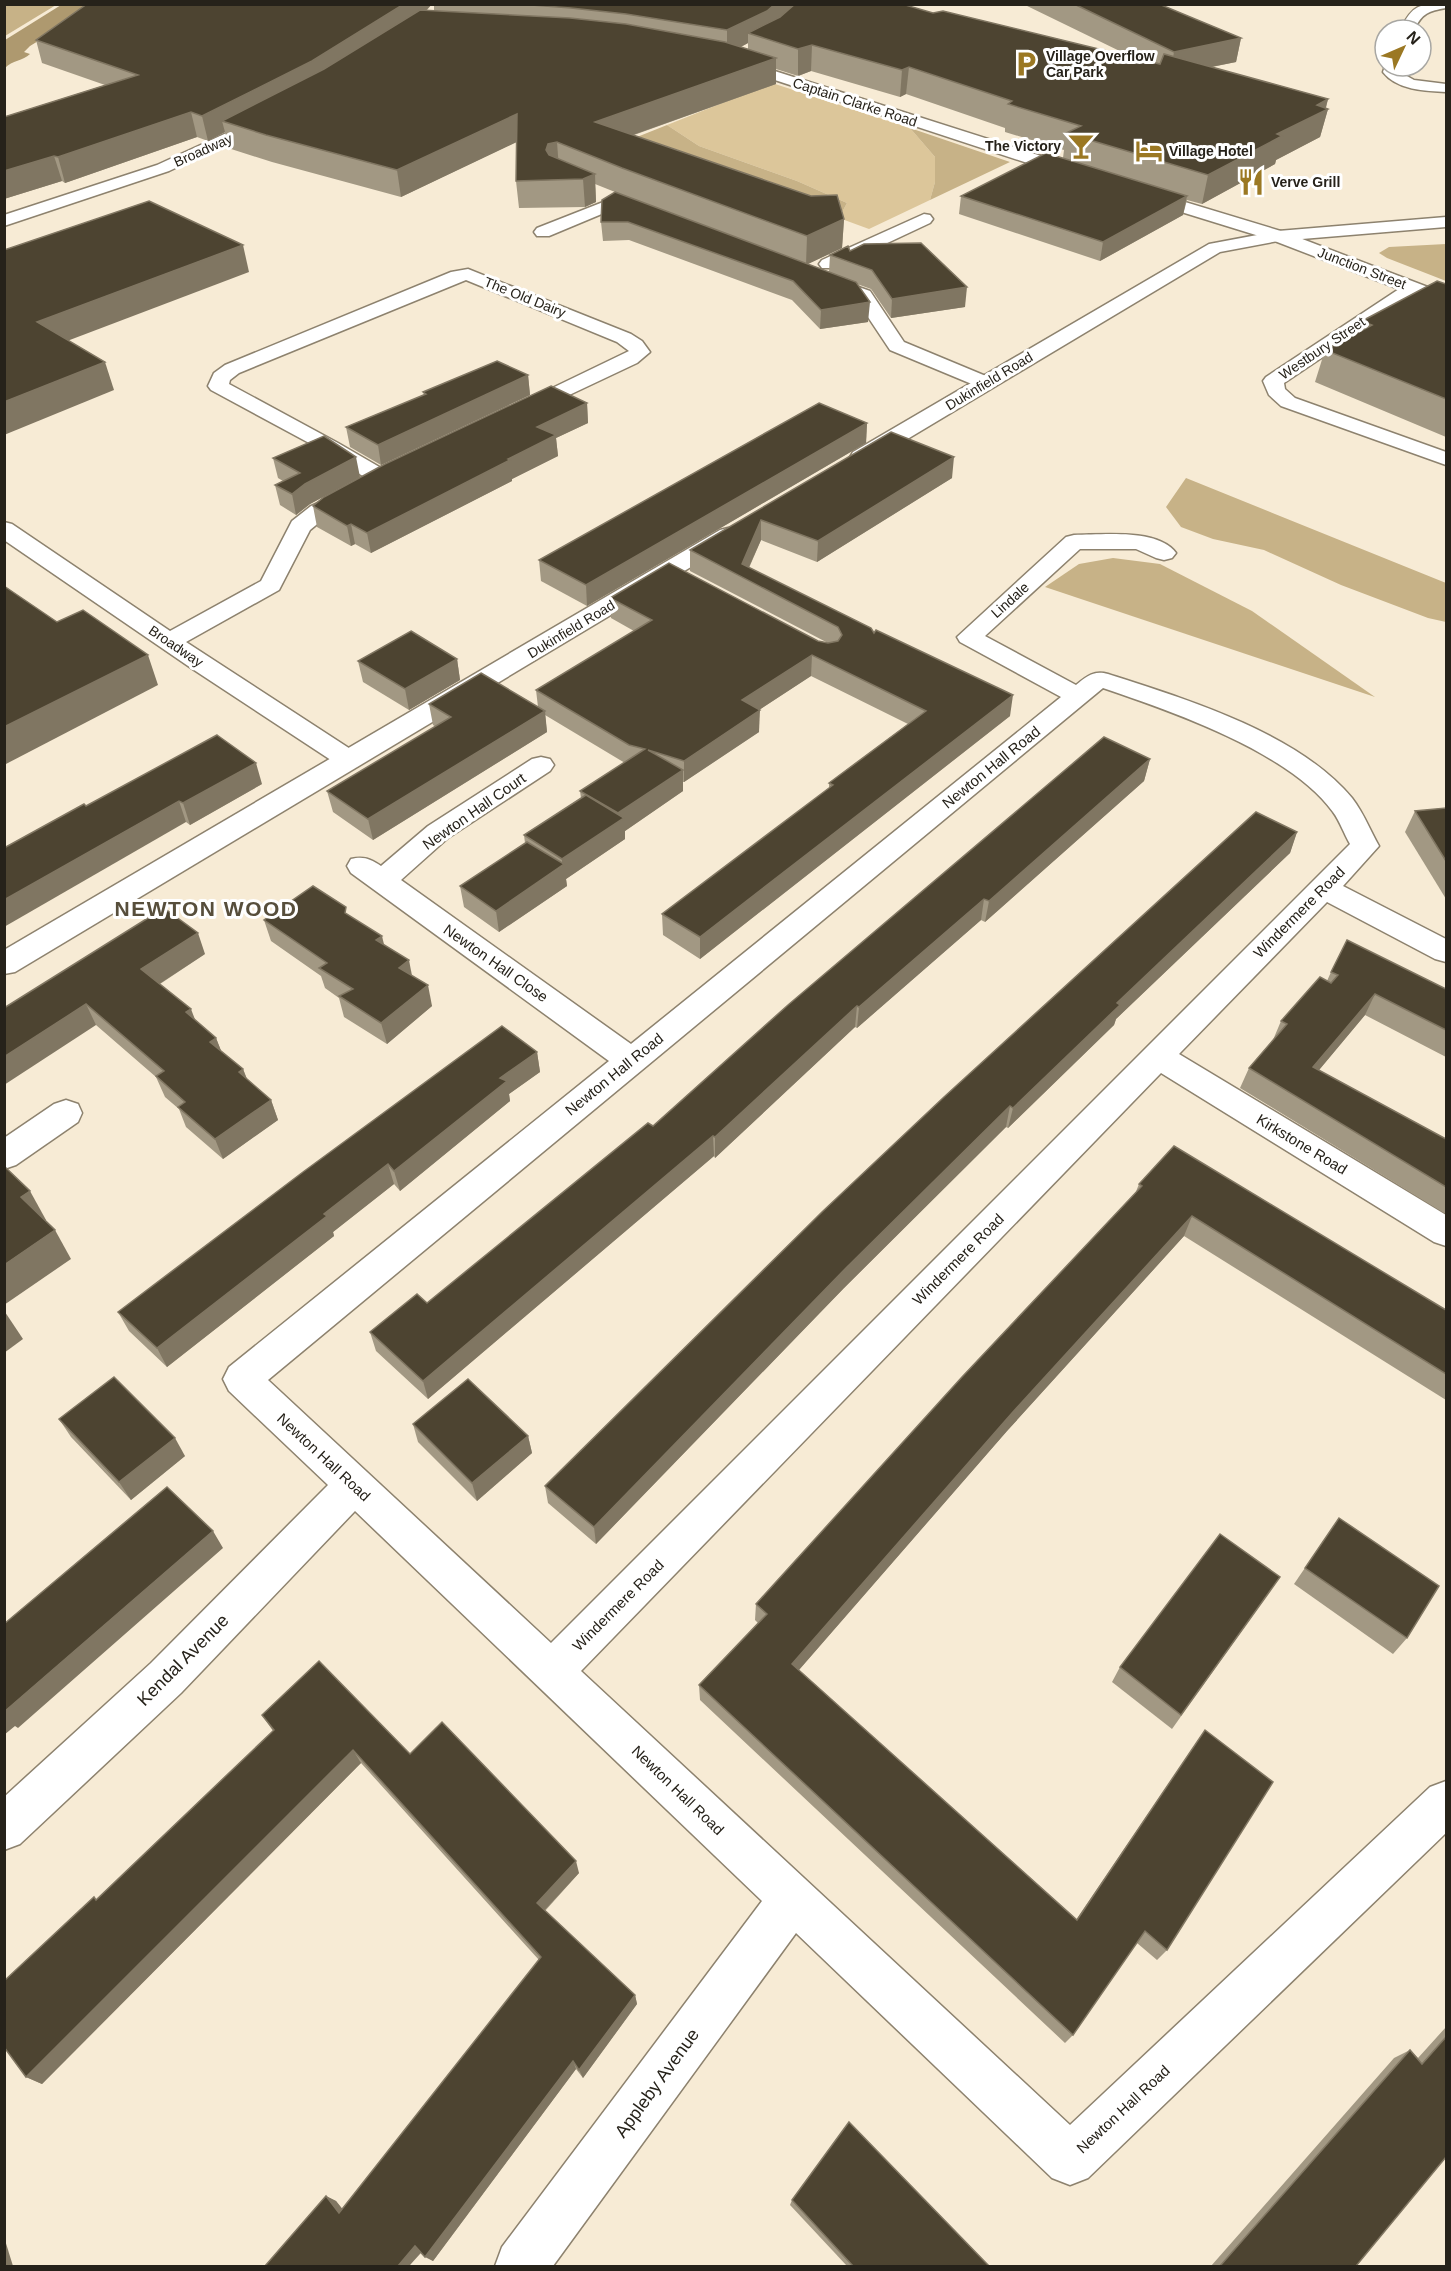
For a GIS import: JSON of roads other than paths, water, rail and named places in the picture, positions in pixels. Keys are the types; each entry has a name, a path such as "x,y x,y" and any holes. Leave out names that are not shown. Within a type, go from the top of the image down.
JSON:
{"street":[{"path":"1412,18 1415,12 1421,9 1445,4"},
{"name":"Captain Clarke Road","path":"750,51 724,60 1094,179"},
{"path":"1396,78 1410,84 1446,88"},
{"name":"Broadway","path":"4,221 163,168 275,115"},
{"path":"1127,189 1278,236"},
{"path":"597,193 661,219"},
{"path":"543,232 616,202"},
{"path":"924,219 818,274 863,295 897,346 986,383"},
{"name":"Dukinfield Road","path":"842,468 1215,248 1278,236 1446,222"},
{"name":"Junction Street","path":"1278,236 1446,300"},
{"name":"The Old Dairy","path":"380,477 331,447 218,386 221,377 232,369 457,276 468,274 624,338 635,345 640,352 630,359 505,418"},
{"name":"Westbury Street","path":"1414,287 1273,381 1276,390 1288,402 1446,459"},
{"path":"169,642 272,585 300,526 319,512 401,467"},
{"name":"Dukinfield Road","path":"4,964 750,523"},
{"name":"Broadway","path":"4,529 169,642 349,760"},
{"name":"Lindale","path":"1078,696 969,637 1074,542 1140,542 1164,553"},
{"path":"668,571 695,585"},
{"name":"Newton Hall Road","path":"1365,846 1341,803 1310,774 1262,744 1192,710 1099,679 243,1379 1070,2160 1446,1803"},
{"name":"Newton Hall Court","path":"371,874 541,765"},
{"name":"Windermere Road","path":"552,1671 1365,846"},
{"name":"Newton Hall Close","path":"371,874 631,1060"},
{"path":"1323,888 1446,952"},
{"name":"Kirkstone Road","path":"1157,1056 1446,1232"},
{"path":"4,1156 66,1113"},
{"name":"Kendal Avenue","path":"4,1828 166,1678 354,1485"},
{"name":"Appleby Avenue","path":"520,2266 792,1899"}],"place":[{"name":"Village Overflow Car Park","path":"1026,64"},
{"name":"The Victory","path":"1081,146"},
{"name":"Village Hotel","path":"1149,151"},
{"name":"Verve Grill","path":"1251,182"}],"district":[{"name":"NEWTON WOOD","path":"206,908"}]}
